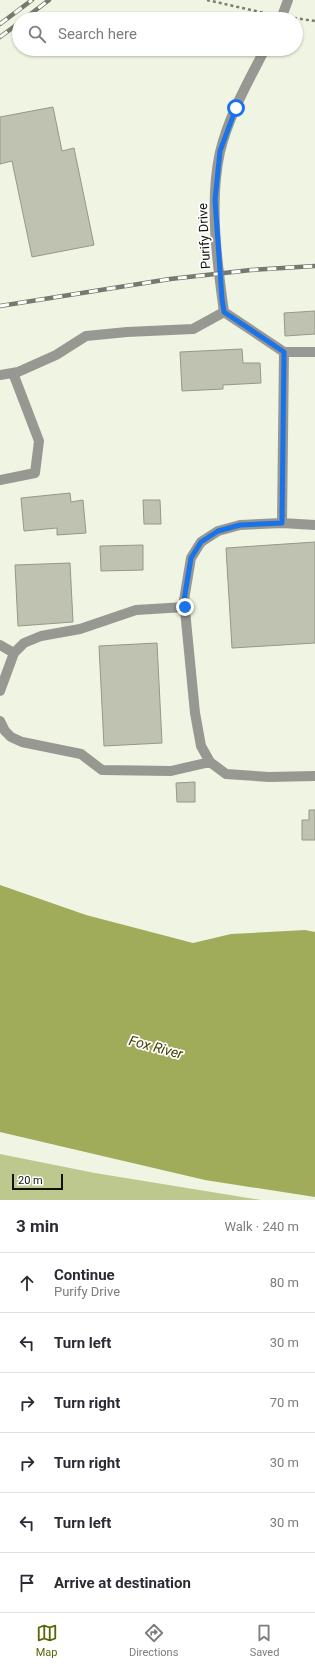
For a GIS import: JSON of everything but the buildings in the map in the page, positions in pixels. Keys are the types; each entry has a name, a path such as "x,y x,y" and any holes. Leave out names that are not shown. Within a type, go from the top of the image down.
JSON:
{"street":[{"path":"284,12 288,0"},
{"name":"Purify Drive","path":"224,312 219,273 215,200 220,151 236,108 262,56"},
{"path":"0,375 13,373 56,355 86,336 127,332 193,329 224,312 284,352 315,352"},
{"path":"282,523 284,352"},
{"path":"0,480 34,473 39,441 13,373"},
{"path":"315,525 282,523 240,525 218,531 201,542 191,558 184,600 195,713 201,746 210,762 226,774 315,776"},
{"path":"0,691 14,653 24,643 41,636 80,628 136,610 185,607"},
{"path":"0,645 14,653"},
{"path":"0,723 11,737 22,742 81,754 102,770 171,771 210,762"}],"path":[{"path":"207,0 257,12"},
{"path":"303,19 315,20"}],"shaded area":[{"path":"0,1154 95,1173 261,1200 0,1200"}],"water":[{"name":"Fox River","path":"0,885 86,915 193,943 231,934 305,930 315,932 315,1197 205,1180 0,1132"}],"railway":[{"path":"16,12 32,0"},
{"path":"33,12 49,0"},
{"path":"0,24 12,15"},
{"path":"0,37 12,28"},
{"path":"0,306 170,279 251,270 315,266"}],"route":[{"path":"185,607 184,600 191,558 201,542 218,531 240,525 282,523 284,352 224,312 219,273 215,200 217,174 220,151 236,108"}]}
